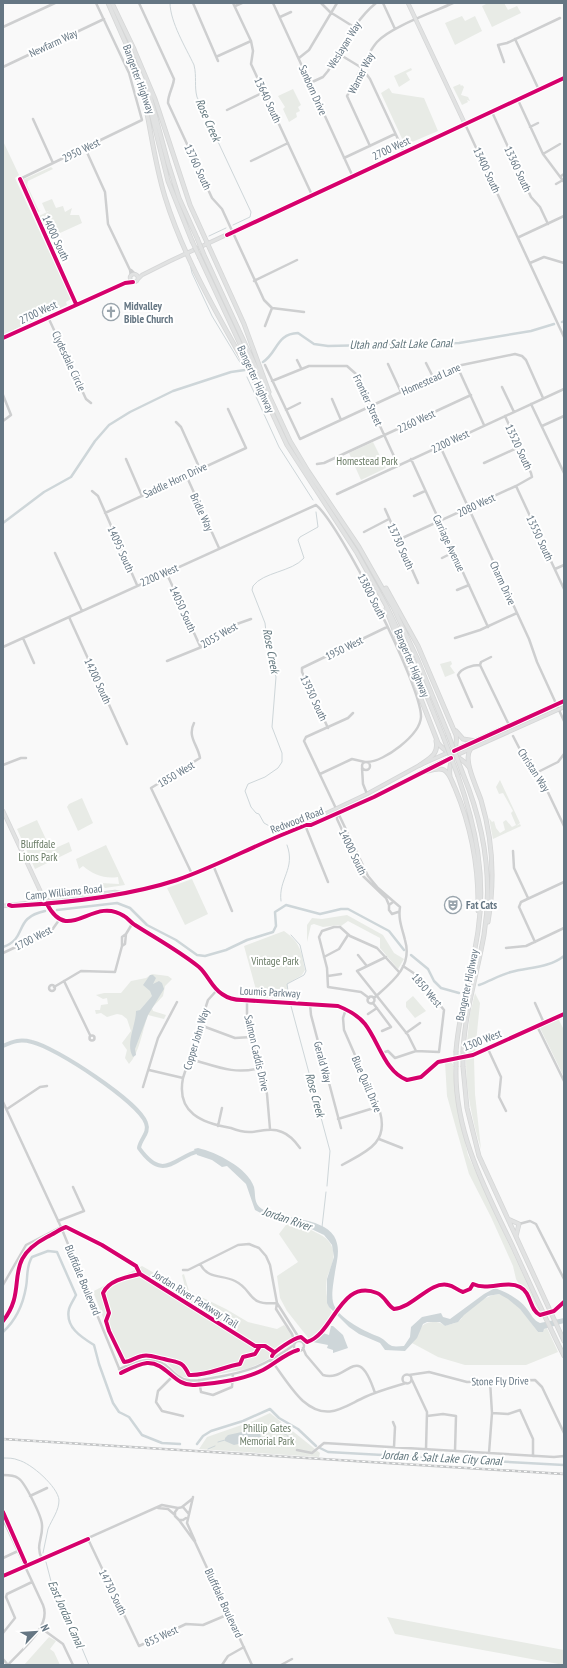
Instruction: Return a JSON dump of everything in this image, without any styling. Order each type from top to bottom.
[{"type":"highway","name":"Bangerter Highway","points":[[108,3],[134,61],[148,101],[171,191],[192,241],[270,409],[296,460],[347,537],[374,582],[411,657],[458,776],[473,821],[480,861],[481,896],[478,933],[460,1014],[456,1051],[456,1067],[462,1120],[475,1167],[564,1356]]},
{"type":"highway","name":"Bangerter Highway","points":[[112,3],[133,47],[146,81],[174,184],[204,255],[280,420],[304,465],[373,569],[411,644],[476,807],[486,859],[487,912],[477,970],[467,1015],[463,1052],[465,1094],[472,1134],[485,1172],[564,1341]]},
{"type":"highway","points":[[133,47],[155,99],[187,198],[249,336],[280,420]]},
{"type":"highway","points":[[134,61],[146,103],[155,157],[163,190],[175,223],[212,304],[270,409]]},
{"type":"highway","points":[[373,569],[414,638],[457,739],[449,767],[450,776],[465,816],[471,838],[478,889],[478,933]]},
{"type":"highway","points":[[374,582],[416,683],[434,734],[440,746],[464,761],[471,770]]},
{"type":"highway","points":[[452,725],[460,738],[476,741]]},
{"type":"highway","points":[[420,766],[436,751],[434,734]]},
{"type":"highway","points":[[470,750],[467,755],[487,828],[493,877],[489,917],[477,970]]},
{"type":"highway","points":[[423,772],[440,769],[445,770],[450,776]]},
{"type":"highway","points":[[507,1218],[513,1223],[519,1224],[516,1229],[516,1237]]},
{"type":"main road","name":"13400 South","points":[[408,3],[465,124]]},
{"type":"main road","name":"2700 West","points":[[3,338],[76,304],[125,283],[138,280],[142,275],[188,252],[353,177],[564,78]]},
{"type":"main road","name":"2700 West","points":[[136,275],[142,275]]},
{"type":"main road","points":[[132,282],[131,277],[136,275],[138,280]]},
{"type":"main road","name":"2700 West","points":[[125,283],[131,277]]},
{"type":"main road","points":[[452,754],[509,725],[564,702]]},
{"type":"main road","name":"Redwood Road","points":[[140,890],[192,874],[305,825],[310,820],[367,794],[420,766],[452,754],[470,750],[564,707]]},
{"type":"main road","name":"Redwood Road","points":[[305,825],[311,825],[337,814],[423,772],[452,754]]},
{"type":"main road","points":[[3,811],[47,904]]},
{"type":"main road","name":"Camp Williams Road","points":[[9,905],[47,904],[140,890]]},
{"type":"main road","name":"Camp Williams Road","points":[[3,906],[115,892],[120,893]]},
{"type":"street","points":[[3,27],[55,3]]},
{"type":"street","points":[[96,3],[104,19]]},
{"type":"street","name":"13760 South","points":[[139,3],[174,79],[173,87],[168,96],[168,103],[212,198],[222,209],[265,303],[272,308]]},
{"type":"street","points":[[193,3],[218,56],[218,61]]},
{"type":"street","points":[[234,5],[242,3]]},
{"type":"street","name":"Sanborn Drive","points":[[273,3],[353,177]]},
{"type":"street","points":[[321,3],[330,12],[354,27]]},
{"type":"street","points":[[299,58],[309,50],[330,12],[337,3]]},
{"type":"street","name":"Weslayan Way","points":[[310,83],[323,77],[339,54],[354,27],[366,12],[376,3]]},
{"type":"street","points":[[383,3],[395,29]]},
{"type":"street","name":"Warner Way","points":[[370,146],[347,96],[376,43],[384,35],[395,29],[453,3]]},
{"type":"street","name":"13640 South","points":[[234,5],[251,41],[253,51],[251,64],[312,195]]},
{"type":"street","points":[[280,17],[291,12]]},
{"type":"street","points":[[504,62],[498,45],[516,39],[560,18]]},
{"type":"street","name":"Newfarm Way","points":[[3,66],[104,19]]},
{"type":"street","name":"2950 West","points":[[20,179],[142,120],[129,73],[104,19]]},
{"type":"street","points":[[516,39],[539,90]]},
{"type":"street","points":[[218,56],[251,41]]},
{"type":"street","points":[[339,54],[362,68],[370,79],[404,152]]},
{"type":"street","points":[[227,110],[264,92]]},
{"type":"street","points":[[518,100],[543,154],[561,176],[563,181],[556,184]]},
{"type":"street","name":"13360 South","points":[[492,112],[531,197],[540,207],[548,224]]},
{"type":"street","points":[[33,119],[53,163]]},
{"type":"street","points":[[530,127],[538,123]]},
{"type":"street","name":"13400 South","points":[[465,124],[519,237],[564,337]]},
{"type":"street","points":[[344,158],[395,134]]},
{"type":"street","points":[[250,161],[288,143]]},
{"type":"street","points":[[543,154],[560,144]]},
{"type":"street","points":[[85,148],[105,192],[108,224],[129,268],[131,277]]},
{"type":"street","name":"14000 South","points":[[20,179],[76,304]]},
{"type":"street","points":[[519,237],[564,216]]},
{"type":"street","points":[[530,262],[544,257],[564,263]]},
{"type":"street","points":[[254,280],[297,260]]},
{"type":"street","points":[[129,268],[136,275]]},
{"type":"street","points":[[265,326],[272,308],[304,312]]},
{"type":"street","name":"Clydesdale Circle","points":[[48,317],[86,399],[91,403]]},
{"type":"street","name":"Homestead Lane","points":[[286,410],[300,439],[457,366],[515,354],[522,356],[526,360],[543,398]]},
{"type":"street","points":[[297,360],[301,368]]},
{"type":"street","points":[[426,363],[433,377]]},
{"type":"street","points":[[388,364],[401,392]]},
{"type":"street","points":[[265,365],[286,410],[300,403]]},
{"type":"street","name":"Frontier Street","points":[[272,381],[301,368],[342,365],[351,367],[356,374],[398,465]]},
{"type":"street","points":[[457,366],[484,425]]},
{"type":"street","points":[[502,387],[514,412]]},
{"type":"street","name":"2200 West","points":[[337,494],[564,389]]},
{"type":"street","points":[[3,395],[11,413],[10,417],[3,421]]},
{"type":"street","name":"2260 West","points":[[317,464],[324,463],[471,396]]},
{"type":"street","points":[[332,399],[341,420]]},
{"type":"street","points":[[531,404],[564,473]]},
{"type":"street","name":"Saddle Horn Drive","points":[[105,513],[246,448],[228,409]]},
{"type":"street","name":"13520 South","points":[[505,416],[532,473],[532,477]]},
{"type":"street","points":[[542,426],[564,416]]},
{"type":"street","points":[[176,422],[181,427],[200,469]]},
{"type":"street","name":"Charm Drive","points":[[440,446],[517,613],[564,721]]},
{"type":"street","points":[[484,464],[519,447]]},
{"type":"street","points":[[126,459],[142,496]]},
{"type":"street","name":"Carriage Avenue","points":[[411,459],[488,626]]},
{"type":"street","name":"Bridle Way","points":[[186,475],[219,548]]},
{"type":"street","name":"2080 West","points":[[398,540],[440,522],[532,477]]},
{"type":"street","name":"13550 South","points":[[516,486],[564,589]]},
{"type":"street","name":"14095 South","points":[[92,491],[98,496],[137,585]]},
{"type":"street","points":[[414,496],[425,491]]},
{"type":"street","name":"2200 West","points":[[3,647],[315,504]]},
{"type":"street","name":"13800 South","points":[[315,504],[320,508],[356,564],[409,676],[420,711],[420,719],[416,729],[401,746],[377,759]]},
{"type":"street","name":"13730 South","points":[[385,509],[418,584]]},
{"type":"street","points":[[364,532],[389,519]]},
{"type":"street","points":[[442,558],[454,552]]},
{"type":"street","points":[[55,553],[82,611]]},
{"type":"street","points":[[555,569],[564,565]]},
{"type":"street","name":"14050 South","points":[[166,572],[200,646]]},
{"type":"street","points":[[457,590],[468,585]]},
{"type":"street","points":[[455,638],[488,626],[517,613]]},
{"type":"street","name":"14200 South","points":[[69,617],[127,744]]},
{"type":"street","name":"2055 West","points":[[166,661],[213,641],[234,626],[251,619]]},
{"type":"street","name":"1950 West","points":[[301,669],[387,627]]},
{"type":"street","points":[[23,638],[34,663]]},
{"type":"street","points":[[472,707],[458,675],[460,671],[480,665],[481,662],[491,657]]},
{"type":"street","points":[[480,665],[509,725]]},
{"type":"street","name":"13930 South","points":[[301,669],[328,728]]},
{"type":"street","points":[[328,728],[348,718],[352,713]]},
{"type":"street","name":"1850 West","points":[[192,874],[151,788],[200,758],[191,737],[191,731],[194,723]]},
{"type":"street","name":"14000 South","points":[[328,728],[305,739],[337,814],[368,876],[393,902]]},
{"type":"street","name":"Christan Way","points":[[513,736],[528,765],[546,786],[564,826]]},
{"type":"street","points":[[536,773],[558,762],[564,754]]},
{"type":"street","points":[[3,766],[21,758],[26,758]]},
{"type":"street","points":[[320,774],[355,759],[366,762],[370,766]]},
{"type":"street","points":[[355,759],[362,767],[368,770]]},
{"type":"street","points":[[367,794],[363,784],[362,767],[366,762],[377,759]]},
{"type":"street","points":[[363,777],[370,766],[377,759]]},
{"type":"street","name":"14000 South","points":[[337,814],[337,819],[363,876],[386,898],[389,905]]},
{"type":"street","points":[[305,825],[328,882]]},
{"type":"street","points":[[513,851],[514,868],[528,898]]},
{"type":"street","points":[[212,865],[232,911]]},
{"type":"street","points":[[519,907],[521,902],[528,898],[564,882]]},
{"type":"street","points":[[373,1003],[374,998],[377,995],[393,983],[403,966],[407,955],[407,946],[398,912],[399,906],[393,902],[389,905],[388,910],[394,914],[400,922]]},
{"type":"street","points":[[47,904],[52,914],[58,920],[70,922],[105,910],[118,912],[132,924],[164,942],[198,966],[205,972],[216,990]]},
{"type":"street","points":[[515,906],[519,907]]},
{"type":"street","points":[[519,907],[535,942]]},
{"type":"street","points":[[394,914],[398,912]]},
{"type":"street","name":"1700 West","points":[[3,953],[52,930],[58,920]]},
{"type":"street","points":[[54,986],[81,970],[115,972],[122,946],[125,944],[126,934],[132,924]]},
{"type":"street","points":[[382,1031],[391,1027],[373,1003],[368,1002],[368,998],[361,992],[328,987],[328,976],[319,937],[322,931],[339,927],[348,935],[377,948],[399,972]]},
{"type":"street","points":[[506,948],[526,946],[564,928]]},
{"type":"street","points":[[324,956],[339,949],[348,935]]},
{"type":"street","points":[[358,955],[366,966]]},
{"type":"street","points":[[386,957],[357,971],[406,1033],[416,1051]]},
{"type":"street","name":"1850 West","points":[[382,1053],[388,1051],[395,1058],[414,1054],[416,1051],[439,1052],[444,1010],[415,974],[403,966]]},
{"type":"street","points":[[328,976],[341,974]]},
{"type":"street","points":[[64,981],[90,1035]]},
{"type":"street","name":"Loumis Parkway","points":[[216,990],[228,998],[338,1006],[346,1009],[366,1025],[394,1072],[407,1080]]},
{"type":"street","name":"Copper John Way","points":[[216,990],[208,1000],[183,1078],[182,1091],[183,1098],[189,1110],[201,1120],[218,1126]]},
{"type":"street","points":[[368,998],[374,998]]},
{"type":"street","name":"Salmon Caddis Drive","points":[[247,1000],[247,1019],[267,1094],[270,1129]]},
{"type":"street","points":[[143,1087],[158,1038],[177,1002]]},
{"type":"street","points":[[534,1003],[544,1023]]},
{"type":"street","name":"Gerald Way","points":[[310,1004],[311,1015],[340,1128]]},
{"type":"street","points":[[368,1014],[377,1008]]},
{"type":"street","name":"Blue Quill Drive","points":[[346,1009],[343,1018],[344,1030],[378,1107],[382,1124],[379,1139]]},
{"type":"street","name":"1300 West","points":[[407,1080],[421,1076],[438,1062],[470,1056],[564,1014]]},
{"type":"street","points":[[406,1033],[420,1023]]},
{"type":"street","points":[[200,1025],[235,1038],[251,1036]]},
{"type":"street","points":[[537,1026],[564,1081]]},
{"type":"street","points":[[488,1049],[500,1077],[499,1097],[506,1111]]},
{"type":"street","points":[[190,1059],[234,1071],[242,1072],[260,1068]]},
{"type":"street","points":[[149,1070],[183,1078]]},
{"type":"street","points":[[7,1109],[40,1087],[47,1086]]},
{"type":"street","name":"Bluffdale Boulevard","points":[[3,1102],[61,1227],[121,1373],[140,1365],[150,1363],[160,1366],[172,1377]]},
{"type":"street","points":[[338,1119],[378,1107]]},
{"type":"street","points":[[222,1108],[218,1126],[249,1132],[270,1129],[282,1132],[291,1137],[300,1148]]},
{"type":"street","points":[[342,1165],[370,1149],[379,1139],[402,1148]]},
{"type":"street","points":[[58,1221],[84,1211],[73,1187]]},
{"type":"street","points":[[519,1224],[530,1221],[536,1224],[564,1279]]},
{"type":"street","points":[[3,1285],[26,1245],[61,1227]]},
{"type":"street","points":[[183,1270],[187,1271],[238,1245],[246,1243],[255,1245],[263,1251],[269,1262],[277,1303],[276,1309],[292,1334],[295,1344],[299,1350],[306,1355],[319,1372],[325,1376],[335,1376],[354,1366],[362,1368],[369,1374],[375,1393]]},
{"type":"street","points":[[200,1264],[206,1273],[211,1276],[228,1278],[238,1282],[255,1300],[265,1303],[277,1303]]},
{"type":"street","points":[[277,1303],[304,1344],[306,1355]]},
{"type":"street","points":[[119,1369],[138,1361],[150,1359],[161,1362],[175,1374],[185,1379],[199,1380],[256,1368],[301,1341]]},
{"type":"street","points":[[172,1377],[184,1384],[200,1384],[233,1379],[256,1373],[304,1348]]},
{"type":"street","points":[[271,1360],[302,1399],[318,1409],[331,1411],[341,1410],[375,1393],[407,1383],[417,1373]]},
{"type":"street","name":"Stone Fly Drive","points":[[403,1379],[405,1375],[432,1373],[463,1382],[528,1379],[537,1382],[542,1387],[564,1433]]},
{"type":"street","points":[[175,1374],[158,1392],[156,1402],[162,1411],[182,1416]]},
{"type":"street","points":[[199,1380],[201,1392],[214,1395],[231,1388],[233,1374]]},
{"type":"street","points":[[409,1375],[422,1400],[427,1416],[426,1449]]},
{"type":"street","points":[[398,1385],[403,1379],[415,1389]]},
{"type":"street","points":[[489,1453],[492,1414],[490,1381]]},
{"type":"street","points":[[492,1414],[510,1414],[520,1410],[533,1439],[533,1456]]},
{"type":"street","points":[[427,1416],[443,1414],[456,1416],[455,1451]]},
{"type":"street","points":[[393,1422],[395,1427],[394,1447]]},
{"type":"street","points":[[297,1450],[313,1453],[321,1444],[324,1443],[533,1456],[564,1456]]},
{"type":"street","points":[[3,1475],[15,1476],[21,1479],[30,1496],[42,1523],[38,1549],[42,1559]]},
{"type":"street","points":[[30,1496],[47,1488]]},
{"type":"street","points":[[156,1508],[168,1509],[179,1520],[183,1520],[187,1517],[193,1497],[179,1508],[175,1515]]},
{"type":"street","points":[[3,1576],[156,1508],[166,1505],[186,1509],[188,1514]]},
{"type":"street","name":"Bluffdale Boulevard","points":[[187,1517],[187,1524],[252,1665]]},
{"type":"street","points":[[3,1520],[44,1610],[44,1621],[41,1628],[8,1665],[3,1660]]},
{"type":"street","name":"Bluffdale Boulevard","points":[[179,1520],[195,1542]]},
{"type":"street","name":"14730 South","points":[[88,1539],[139,1646]]},
{"type":"street","points":[[3,1558],[18,1551]]},
{"type":"street","points":[[3,1633],[15,1618],[7,1594],[32,1582]]},
{"type":"street","name":"855 West","points":[[139,1646],[186,1624],[203,1625],[229,1614]]},
{"type":"street","points":[[41,1628],[63,1644],[73,1665]]},
{"type":"street","points":[[222,1665],[228,1656],[244,1647]]},
{"type":"street","points":[[281,1665],[292,1659]]},
{"type":"green space","points":[[488,3],[504,3],[508,10],[517,6],[521,13],[492,27],[482,6]]},
{"type":"green space","points":[[462,16],[465,21],[475,16],[482,31],[455,45],[445,23]]},
{"type":"green space","points":[[411,68],[412,70],[406,73],[410,80],[399,87],[394,76]]},
{"type":"green space","points":[[460,84],[464,87],[461,95],[468,97],[470,101],[467,100],[468,102],[462,105],[453,87]]},
{"type":"green space","points":[[389,88],[392,93],[424,98],[438,131],[405,145],[381,93]]},
{"type":"green space","points":[[293,89],[301,105],[298,107],[300,111],[296,113],[297,117],[289,122],[283,109],[285,107],[278,96]]},
{"type":"green space","points":[[3,141],[19,175],[15,178],[71,299],[66,302],[67,305],[3,335]]},
{"type":"green space","points":[[51,167],[53,169],[28,181],[27,185],[39,211],[41,210],[37,213],[22,180]]},
{"type":"green space","points":[[52,199],[56,208],[63,206],[65,212],[72,208],[70,215],[79,215],[82,223],[49,238],[39,216],[51,210],[46,212],[42,203]]},
{"type":"green space","name":"Homestead Park","points":[[373,442],[386,468],[361,480],[349,453]]},
{"type":"green space","points":[[451,661],[452,664],[450,666],[455,673],[445,677],[440,664]]},
{"type":"green space","points":[[500,780],[520,823],[516,826],[520,824],[521,826],[493,839],[489,818],[492,822],[494,821],[496,828],[500,833],[505,830],[503,822],[506,820],[512,827],[516,825],[511,813],[513,811],[503,793],[499,794],[496,787]]},
{"type":"green space","points":[[82,798],[93,823],[78,831],[67,807],[69,804]]},
{"type":"green space","name":"Bluffdale Lions Park","points":[[37,820],[51,850],[69,842],[72,851],[35,869],[17,829]]},
{"type":"green space","points":[[106,845],[125,885],[105,888],[100,883],[119,884],[118,877],[99,876],[83,866],[79,869],[76,859]]},
{"type":"green space","points":[[192,879],[208,914],[185,925],[167,888]]},
{"type":"green space","points":[[347,915],[383,935],[394,953],[404,959],[398,969],[380,948],[380,938],[348,921],[341,926],[323,927],[314,924],[311,925],[307,942],[307,925],[312,918],[322,919]]},
{"type":"green space","name":"Vintage Park","points":[[284,931],[294,939],[297,944],[305,970],[302,975],[287,984],[288,999],[258,997],[244,946]]},
{"type":"green space","points":[[152,974],[168,976],[172,979],[165,986],[163,996],[152,1008],[153,1011],[166,1015],[164,1019],[148,1015],[136,1054],[129,1064],[125,1058],[127,1050],[122,1043],[131,1031],[127,1019],[122,1015],[117,1014],[107,1017],[101,1013],[96,1014],[95,1010],[100,1010],[101,1005],[108,1004],[107,998],[103,999],[96,995],[104,993],[121,993],[131,981],[146,978]]},
{"type":"green space","points":[[475,993],[480,1003],[475,1052],[470,1054],[466,1050],[470,1014]]},
{"type":"green space","points":[[413,996],[426,1011],[415,1018],[406,1007],[406,1002]]},
{"type":"green space","points":[[558,1018],[564,1030],[564,1077],[540,1028],[541,1026]]},
{"type":"green space","points":[[474,1058],[475,1094],[481,1149],[472,1116],[467,1082],[466,1060]]},
{"type":"green space","points":[[449,1061],[453,1064],[456,1102],[468,1155],[541,1314],[535,1309],[528,1293],[520,1286],[516,1279],[513,1266],[491,1217],[469,1174],[447,1096],[445,1062]]},
{"type":"green space","points":[[289,1221],[302,1225],[320,1234],[328,1240],[333,1248],[332,1266],[327,1278],[326,1286],[330,1309],[332,1312],[327,1321],[328,1326],[309,1339],[287,1311],[280,1298],[277,1276],[298,1262],[279,1234]]},
{"type":"green space","points":[[142,1266],[186,1291],[182,1275],[184,1274],[189,1291],[226,1309],[248,1322],[277,1329],[284,1325],[291,1333],[293,1343],[263,1362],[247,1369],[196,1378],[180,1376],[167,1363],[156,1358],[141,1357],[121,1364],[94,1294],[90,1293]]},
{"type":"green space","points":[[499,1294],[511,1300],[526,1315],[538,1332],[547,1328],[558,1352],[526,1365],[465,1365],[438,1357],[412,1343],[424,1324],[436,1322],[445,1326],[454,1323],[462,1319],[461,1317],[475,1305],[489,1296]]},
{"type":"green space","name":"Phillip Gates Memorial Park","points":[[270,1413],[320,1453],[319,1457],[199,1449],[207,1437],[253,1421]]},
{"type":"green space","points":[[387,1617],[564,1650],[564,1665],[395,1634]]},
{"type":"green space","points":[[49,1637],[56,1641],[50,1649],[54,1652],[60,1665],[24,1665]]},
{"type":"water","points":[[150,975],[153,975],[156,978],[153,984],[159,981],[162,983],[164,989],[148,1015],[135,1049],[136,1055],[133,1057],[130,1040],[136,1011],[140,1010],[152,996],[150,991],[143,985]]},
{"type":"water","points":[[198,1148],[222,1157],[245,1173],[251,1180],[254,1187],[255,1199],[259,1207],[262,1209],[279,1215],[320,1225],[334,1236],[338,1250],[332,1291],[332,1299],[335,1308],[351,1323],[382,1338],[392,1346],[404,1346],[410,1337],[411,1327],[422,1317],[441,1313],[443,1317],[450,1319],[484,1294],[495,1288],[517,1299],[538,1322],[540,1323],[564,1318],[564,1323],[544,1329],[543,1332],[538,1332],[520,1309],[499,1294],[488,1296],[464,1315],[458,1322],[445,1326],[440,1322],[427,1322],[423,1324],[417,1338],[405,1351],[385,1350],[380,1343],[359,1334],[349,1327],[329,1307],[327,1303],[327,1279],[334,1257],[332,1245],[324,1235],[299,1223],[272,1219],[255,1210],[246,1184],[227,1166],[222,1167],[212,1160],[197,1155],[194,1149]]},
{"type":"water","points":[[331,1326],[343,1335],[348,1348],[333,1353],[333,1350],[327,1348],[328,1345],[313,1342],[313,1340],[323,1333],[329,1335]]},
{"type":"water","points":[[251,1430],[259,1431],[262,1440],[259,1444],[247,1442],[234,1445],[225,1441],[225,1438],[228,1435]]},
{"type":"waterway","name":"Rose Creek","points":[[170,3],[175,26],[194,65],[197,97],[251,212],[250,217],[233,225]]},
{"type":"waterway","name":"Rose Creek","points":[[209,236],[226,228]]},
{"type":"waterway","name":"Rose Creek","points":[[190,264],[192,273],[212,316],[241,364]]},
{"type":"waterway","name":"Utah and Salt Lake Canal","points":[[263,362],[268,358],[281,340],[291,334],[298,333],[314,344],[328,346],[459,343],[531,331],[554,324]]},
{"type":"waterway","name":"Utah and Salt Lake Canal","points":[[3,523],[44,492],[71,477],[95,441],[109,425],[130,412],[173,391],[231,372],[245,370]]},
{"type":"waterway","name":"Rose Creek","points":[[247,377],[279,447],[313,500]]},
{"type":"waterway","name":"Rose Creek","points":[[273,828],[264,823],[259,814],[256,813],[251,807],[245,791],[248,784],[265,777],[278,768],[282,762],[282,753],[272,727],[276,677],[267,641],[265,623],[252,590],[253,586],[258,581],[299,563],[304,558],[298,540],[300,537],[318,527],[316,512]]},
{"type":"waterway","name":"Rose Creek","points":[[281,901],[282,886],[289,861],[287,845]]},
{"type":"waterway","points":[[57,910],[117,903],[130,908],[147,925],[176,940],[197,955],[205,956],[226,950],[247,940],[273,932],[276,926],[275,912],[286,905],[320,914],[341,909],[348,909],[389,931],[404,950]]},
{"type":"waterway","points":[[3,947],[16,939],[28,918],[45,911]]},
{"type":"waterway","name":"Rose Creek","points":[[289,998],[287,984],[304,975],[306,971],[300,945],[291,935]]},
{"type":"waterway","points":[[411,955],[428,969],[434,981],[441,988],[459,993]]},
{"type":"waterway","points":[[479,985],[511,972],[552,963],[564,956]]},
{"type":"waterway","name":"Rose Creek","points":[[291,1006],[330,1151],[327,1186]]},
{"type":"waterway","name":"Jordan River","points":[[3,1046],[20,1041],[28,1041],[43,1046],[76,1064],[113,1089],[140,1114],[146,1123],[147,1130],[139,1148],[155,1164],[162,1166],[169,1165],[199,1151]]},
{"type":"waterway","name":"Rose Creek","points":[[322,1227],[326,1192]]},
{"type":"waterway","name":"Jordan & Salt Lake City Canal","points":[[3,1332],[12,1322],[21,1306],[26,1287],[29,1264],[32,1257],[48,1251],[57,1252],[76,1295],[69,1309],[69,1321],[79,1335],[94,1345],[113,1403],[119,1412],[129,1417],[142,1435],[162,1443],[180,1444]]},
{"type":"waterway","name":"Jordan & Salt Lake City Canal","points":[[197,1444],[203,1436],[211,1431],[243,1421],[270,1409],[279,1418],[298,1429],[316,1446]]},
{"type":"waterway","points":[[259,1431],[260,1428],[270,1428],[287,1435],[291,1442]]},
{"type":"waterway","points":[[218,1442],[225,1440]]},
{"type":"waterway","points":[[208,1449],[215,1446]]},
{"type":"waterway","name":"Jordan & Salt Lake City Canal","points":[[320,1448],[328,1452],[564,1465]]},
{"type":"waterway","name":"East Jordan Canal","points":[[3,1458],[16,1459],[30,1466],[49,1482],[57,1495],[59,1500],[58,1508],[48,1529],[43,1553]]},
{"type":"waterway","name":"East Jordan Canal","points":[[46,1562],[52,1585],[68,1615],[89,1665]]},
{"type":"railway","points":[[3,1439],[564,1474]]},
{"type":"cycle path","points":[[227,235],[564,78]]},
{"type":"cycle path","points":[[20,179],[76,304]]},
{"type":"cycle path","points":[[3,338],[125,283],[133,282]]},
{"type":"cycle path","points":[[454,751],[564,701]]},
{"type":"cycle path","points":[[9,905],[32,905],[116,895],[177,880],[306,825],[311,825],[374,797],[451,758]]},
{"type":"cycle path","points":[[47,904],[55,916],[64,921],[73,921],[102,911],[112,911],[124,916],[199,967],[215,988],[230,998],[237,1000],[338,1006],[345,1009],[356,1015],[365,1024],[388,1064],[399,1076],[407,1080],[421,1077],[438,1062],[473,1055],[564,1014]]},
{"type":"cycle path","name":"Jordan River Parkway Trail","points":[[3,1321],[11,1309],[15,1297],[20,1266],[24,1256],[33,1246],[66,1227],[102,1245],[136,1266],[140,1274],[255,1346],[265,1346],[274,1352]]},
{"type":"cycle path","points":[[140,1274],[114,1282],[109,1285],[103,1293],[109,1313],[106,1321],[109,1331],[124,1362],[142,1356],[151,1356],[182,1364],[189,1375],[196,1375],[209,1373],[240,1364],[243,1357],[255,1354],[260,1346]]},
{"type":"cycle path","points":[[272,1356],[280,1348],[298,1338],[301,1337],[307,1342],[316,1337],[346,1300],[354,1293],[364,1290],[380,1294],[394,1309],[408,1304],[428,1290],[441,1285],[448,1285],[463,1292],[470,1289],[473,1284],[479,1286],[515,1285],[527,1293],[536,1313],[540,1315],[554,1311],[564,1302]]},
{"type":"cycle path","points":[[121,1373],[140,1364],[147,1363],[160,1366],[176,1379],[188,1385],[212,1383],[238,1379],[255,1373],[267,1368],[288,1354],[298,1350]]},
{"type":"cycle path","points":[[3,1512],[25,1562]]},
{"type":"cycle path","points":[[3,1576],[88,1539]]},
{"type":"place","name":"Midvalley Bible Church","points":[[111,312]]},
{"type":"place","name":"Fat Cats","points":[[453,905]]}]
